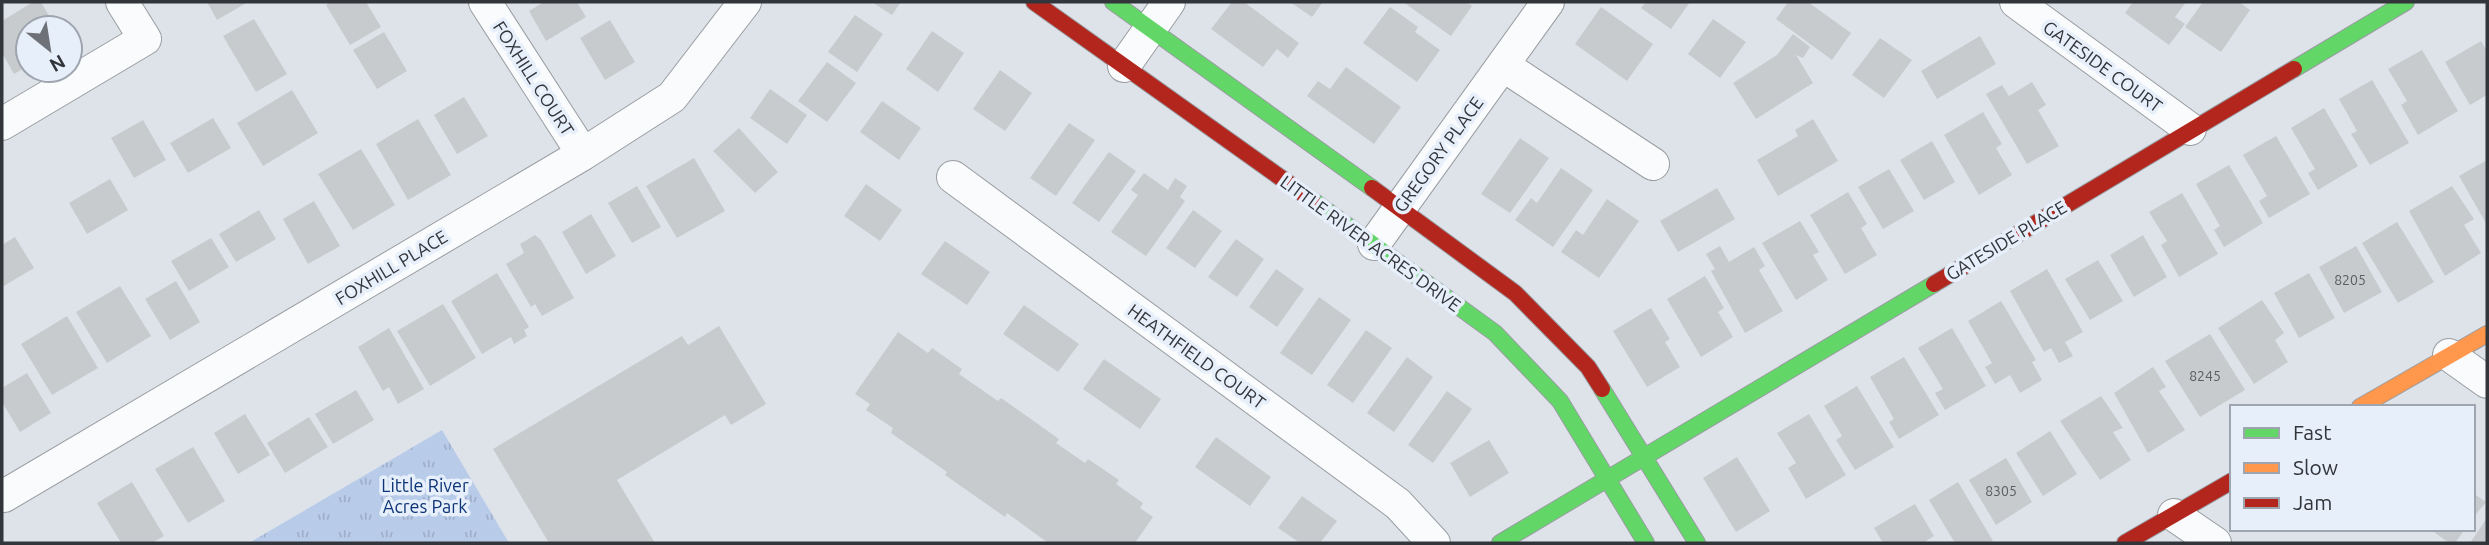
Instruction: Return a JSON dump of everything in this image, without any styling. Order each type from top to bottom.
[{"type":"street","points":[[2,124],[145,39],[122,2]]},
{"type":"street","name":"FOXHILL COURT","points":[[485,2],[583,154]]},
{"type":"street","name":"FOXHILL PLACE","points":[[4,496],[583,154],[672,97],[745,2]]},
{"type":"street","name":"LITTLE RIVER ACRES DRIVE","points":[[1034,2],[1495,333],[1560,401],[1646,543]]},
{"type":"street","points":[[1113,2],[1516,293],[1588,367],[1697,543]]},
{"type":"street","points":[[1124,65],[1169,2]]},
{"type":"street","name":"GREGORY PLACE","points":[[1374,244],[1548,2]]},
{"type":"street","name":"GATESIDE COURT","points":[[2016,2],[2190,129]]},
{"type":"street","name":"GATESIDE PLACE","points":[[1607,480],[2406,2]]},
{"type":"street","points":[[1504,66],[1653,164]]},
{"type":"street","name":"HEATHFIELD COURT","points":[[953,177],[1398,504],[1434,543]]},
{"type":"street","points":[[2363,405],[2487,334]]},
{"type":"street","points":[[2449,355],[2487,383]]},
{"type":"street","points":[[1500,543],[1607,480]]},
{"type":"street","points":[[2125,543],[2230,482]]},
{"type":"street","points":[[2174,514],[2215,543]]},
{"type":"green space","name":"Little River Acres Park","points":[[442,430],[509,543],[249,543]]},
{"type":"building","points":[[33,2],[41,2],[48,14],[14,14],[14,74],[2,53],[2,21]]},
{"type":"building","points":[[207,2],[248,2],[217,20]]},
{"type":"building","points":[[331,2],[366,2],[381,27],[350,45],[326,5]]},
{"type":"building","points":[[544,2],[577,2],[586,17],[546,41],[529,11]]},
{"type":"building","points":[[872,2],[901,2],[892,15]]},
{"type":"building","points":[[1232,2],[1244,2],[1299,43],[1288,58],[1277,49],[1263,67],[1211,29]]},
{"type":"building","points":[[1290,2],[1323,2],[1312,17]]},
{"type":"building","points":[[1403,2],[1466,2],[1472,6],[1451,36]]},
{"type":"building","points":[[1646,2],[1690,2],[1671,29],[1641,8]]},
{"type":"building","points":[[1788,2],[1808,2],[1851,33],[1832,60],[1776,19]]},
{"type":"building","points":[[2133,2],[2186,2],[2175,17],[2185,24],[2169,45],[2125,13]]},
{"type":"building","points":[[2203,2],[2239,2],[2250,10],[2221,52],[2185,27]]},
{"type":"building","points":[[1390,7],[1418,27],[1415,32],[1440,50],[1417,82],[1363,43]]},
{"type":"building","points":[[1601,7],[1653,44],[1627,81],[1575,44]]},
{"type":"building","points":[[855,15],[883,34],[857,72],[828,52]]},
{"type":"building","points":[[254,19],[287,74],[256,92],[223,36]]},
{"type":"building","points":[[1713,19],[1746,42],[1720,78],[1688,54]]},
{"type":"building","points":[[610,20],[635,62],[605,80],[580,38]]},
{"type":"building","points":[[932,31],[964,53],[938,92],[906,69]]},
{"type":"building","points":[[384,32],[407,71],[377,89],[353,50]]},
{"type":"building","points":[[1793,34],[1810,47],[1803,58],[1796,55],[1813,83],[1756,119],[1733,83],[1777,55]]},
{"type":"building","points":[[1980,36],[1996,64],[1937,99],[1921,71]]},
{"type":"building","points":[[1880,38],[1912,60],[1884,98],[1852,75]]},
{"type":"building","points":[[2481,41],[2487,51],[2487,95],[2470,105],[2445,62]]},
{"type":"building","points":[[2422,50],[2458,111],[2418,135],[2401,105],[2407,101],[2388,69]]},
{"type":"building","points":[[827,62],[856,83],[827,122],[798,101]]},
{"type":"building","points":[[1346,67],[1401,107],[1374,144],[1307,96],[1318,81],[1330,89]]},
{"type":"building","points":[[1000,70],[1032,93],[1005,131],[973,109]]},
{"type":"building","points":[[2372,80],[2409,143],[2370,165],[2351,134],[2357,131],[2339,99]]},
{"type":"building","points":[[2032,82],[2046,105],[2038,110],[2059,146],[2027,164],[1986,94],[2002,85],[2009,96]]},
{"type":"building","points":[[770,89],[807,115],[787,144],[750,118]]},
{"type":"building","points":[[292,90],[318,133],[263,166],[237,123]]},
{"type":"building","points":[[464,97],[488,136],[457,154],[434,115]]},
{"type":"building","points":[[882,101],[921,128],[899,160],[860,132]]},
{"type":"building","points":[[2324,108],[2358,166],[2318,190],[2308,173],[2315,169],[2291,128]]},
{"type":"building","points":[[1983,112],[2002,144],[1996,148],[2012,175],[1979,195],[1944,135]]},
{"type":"building","points":[[213,118],[231,148],[188,173],[170,143]]},
{"type":"building","points":[[418,119],[451,175],[408,200],[376,144]]},
{"type":"building","points":[[1813,119],[1838,161],[1778,196],[1757,160],[1798,136],[1795,130]]},
{"type":"building","points":[[143,120],[166,160],[134,178],[111,138]]},
{"type":"building","points":[[1069,123],[1095,140],[1056,196],[1030,178]]},
{"type":"building","points":[[739,128],[778,172],[755,193],[713,151]]},
{"type":"building","points":[[2276,136],[2310,194],[2269,218],[2259,201],[2267,196],[2243,155]]},
{"type":"building","points":[[1520,138],[1549,158],[1510,213],[1481,194]]},
{"type":"building","points":[[1932,141],[1955,182],[1924,200],[1900,160]]},
{"type":"building","points":[[361,149],[395,205],[353,230],[318,174]]},
{"type":"building","points":[[1109,152],[1136,171],[1099,222],[1072,203]]},
{"type":"building","points":[[694,158],[725,211],[677,238],[646,186]]},
{"type":"building","points":[[2487,160],[2487,225],[2459,176]]},
{"type":"building","points":[[2229,165],[2263,223],[2224,247],[2214,230],[2220,226],[2196,184]]},
{"type":"building","points":[[1561,168],[1593,190],[1553,247],[1515,220],[1531,198],[1537,203]]},
{"type":"building","points":[[1889,169],[1914,211],[1883,229],[1858,187]]},
{"type":"building","points":[[1144,173],[1168,190],[1175,178],[1187,186],[1180,197],[1185,201],[1146,256],[1111,232],[1138,195],[1131,190]]},
{"type":"building","points":[[110,179],[128,210],[87,234],[69,203]]},
{"type":"building","points":[[866,184],[902,210],[880,241],[844,216]]},
{"type":"building","points":[[637,186],[661,227],[632,243],[608,203]]},
{"type":"building","points":[[2452,186],[2474,219],[2464,225],[2481,253],[2445,276],[2409,211]]},
{"type":"building","points":[[1717,188],[1735,219],[1678,252],[1660,221]]},
{"type":"building","points":[[1848,192],[1867,224],[1861,228],[1877,255],[1845,274],[1810,215]]},
{"type":"building","points":[[2182,193],[2218,254],[2179,277],[2161,245],[2167,241],[2149,212]]},
{"type":"building","points":[[1607,199],[1639,221],[1599,278],[1561,252],[1576,230],[1583,235]]},
{"type":"building","points":[[314,201],[340,246],[308,264],[283,219]]},
{"type":"building","points":[[259,210],[276,239],[236,262],[219,234]]},
{"type":"building","points":[[1193,210],[1222,231],[1195,268],[1166,248]]},
{"type":"building","points":[[591,214],[616,256],[586,274],[562,232]]},
{"type":"building","points":[[1800,221],[1819,252],[1813,255],[1828,280],[1796,300],[1762,243]]},
{"type":"building","points":[[2397,222],[2434,282],[2398,303],[2362,243]]},
{"type":"building","points":[[535,235],[541,240],[574,298],[542,316],[535,304],[531,307],[506,264],[524,253],[520,244]]},
{"type":"building","points":[[2143,235],[2167,277],[2134,297],[2110,255]]},
{"type":"building","points":[[15,237],[34,268],[2,287],[2,245]]},
{"type":"building","points":[[211,238],[229,267],[189,291],[171,261]]},
{"type":"building","points":[[1236,239],[1264,259],[1237,297],[1208,277]]},
{"type":"building","points":[[945,241],[990,272],[967,305],[921,274]]},
{"type":"building","points":[[1720,246],[1729,262],[1754,247],[1765,266],[1759,270],[1783,311],[1745,333],[1711,271],[1715,269],[1706,254]]},
{"type":"building","points":[[2356,246],[2382,292],[2344,313],[2319,267]]},
{"type":"building","points":[[2098,260],[2123,301],[2090,320],[2065,279]]},
{"type":"building","points":[[1276,269],[1304,289],[1277,327],[1249,307]]},
{"type":"building","points":[[2047,269],[2083,332],[2065,342],[2073,356],[2059,363],[2051,348],[2044,352],[2010,291]]},
{"type":"building","points":[[497,273],[529,327],[524,330],[527,336],[514,344],[511,337],[482,354],[451,301]]},
{"type":"building","points":[[2309,273],[2335,318],[2299,338],[2274,293]]},
{"type":"building","points":[[1705,276],[1724,308],[1718,312],[1733,337],[1701,357],[1667,299]]},
{"type":"building","points":[[176,281],[200,322],[170,340],[145,299]]},
{"type":"building","points":[[120,286],[151,336],[107,363],[76,312]]},
{"type":"building","points":[[1319,297],[1351,320],[1312,375],[1280,353]]},
{"type":"building","points":[[2262,300],[2284,333],[2275,340],[2288,362],[2254,384],[2218,328]]},
{"type":"building","points":[[2001,301],[2036,360],[2032,362],[2042,380],[2020,393],[2010,375],[1995,384],[1985,367],[1992,363],[1968,321]]},
{"type":"building","points":[[443,304],[476,358],[430,386],[397,331]]},
{"type":"building","points":[[1024,305],[1079,344],[1058,372],[1003,334]]},
{"type":"building","points":[[1651,308],[1670,339],[1665,342],[1680,367],[1647,387],[1613,331]]},
{"type":"building","points":[[67,316],[98,368],[52,395],[21,344]]},
{"type":"building","points":[[719,326],[766,404],[731,425],[725,415],[617,480],[655,543],[549,543],[493,449],[682,336],[688,345]]},
{"type":"building","points":[[389,328],[424,389],[398,404],[389,387],[383,391],[358,347]]},
{"type":"building","points":[[1952,328],[1986,386],[1945,410],[1935,393],[1943,389],[1918,348]]},
{"type":"building","points":[[1366,330],[1392,348],[1353,403],[1327,385]]},
{"type":"building","points":[[898,332],[928,353],[932,348],[962,369],[959,374],[998,401],[1001,398],[1059,439],[1056,443],[1085,463],[1088,459],[1119,480],[1116,484],[1143,503],[1140,508],[1153,517],[1135,543],[1048,543],[1007,513],[1005,517],[945,475],[947,472],[891,433],[893,428],[866,410],[870,404],[855,394]]},
{"type":"building","points":[[2210,334],[2245,390],[2200,417],[2165,361]]},
{"type":"building","points":[[1407,357],[1433,377],[1394,432],[1367,413]]},
{"type":"building","points":[[1904,357],[1939,415],[1899,439],[1889,422],[1894,419],[1870,377]]},
{"type":"building","points":[[1104,359],[1161,399],[1140,429],[1083,389]]},
{"type":"building","points":[[2153,367],[2166,387],[2159,391],[2185,430],[2148,453],[2114,393]]},
{"type":"building","points":[[27,373],[51,413],[20,432],[2,402],[2,388]]},
{"type":"building","points":[[1857,386],[1894,447],[1855,470],[1836,440],[1842,436],[1824,406]]},
{"type":"building","points":[[356,390],[374,420],[333,444],[315,414]]},
{"type":"building","points":[[1447,391],[1472,409],[1433,463],[1408,445]]},
{"type":"building","points":[[2101,396],[2123,428],[2113,432],[2131,460],[2100,480],[2060,421]]},
{"type":"building","points":[[245,414],[270,455],[238,474],[214,433]]},
{"type":"building","points":[[1809,414],[1846,475],[1806,499],[1788,468],[1796,463],[1777,433]]},
{"type":"building","points":[[309,417],[328,447],[285,473],[267,443]]},
{"type":"building","points":[[2050,431],[2077,474],[2043,496],[2016,453]]},
{"type":"building","points":[[1216,437],[1271,477],[1250,506],[1195,467]]},
{"type":"building","points":[[1489,440],[1509,473],[1470,497],[1450,463]]},
{"type":"building","points":[[193,447],[225,501],[188,523],[155,469]]},
{"type":"building","points":[[1737,457],[1770,511],[1736,532],[1703,478]]},
{"type":"building","points":[[2006,458],[2032,502],[1996,525],[1969,480]]},
{"type":"building","points":[[132,482],[164,536],[152,543],[121,543],[97,503]]},
{"type":"building","points":[[1958,482],[1993,541],[1990,543],[1955,543],[1929,500]]},
{"type":"building","points":[[2475,494],[2486,502],[2475,516]]},
{"type":"building","points":[[1302,496],[1337,521],[1320,543],[1300,543],[1278,528]]},
{"type":"building","points":[[1915,504],[1934,536],[1926,541],[1927,543],[1883,543],[1874,528]]},
{"type":"building","points":[[2487,518],[2487,543],[2470,543]]},
{"type":"building","points":[[2433,531],[2464,531],[2455,543],[2449,543]]},
{"type":"traffic: fast","points":[[1113,2],[1372,188]]},
{"type":"traffic: fast","points":[[2294,69],[2406,2]]},
{"type":"traffic: fast","points":[[1312,200],[1495,333],[1560,401],[1646,543]]},
{"type":"traffic: fast","points":[[1500,543],[1934,284]]},
{"type":"traffic: fast","points":[[1602,389],[1697,543]]},
{"type":"traffic: slow","points":[[2363,405],[2487,334]]},
{"type":"traffic: jam","points":[[1034,2],[1312,200]]},
{"type":"traffic: jam","points":[[1934,284],[2294,69]]},
{"type":"traffic: jam","points":[[1372,188],[1515,293],[1588,367],[1602,389]]},
{"type":"traffic: jam","points":[[2125,543],[2230,482]]}]
